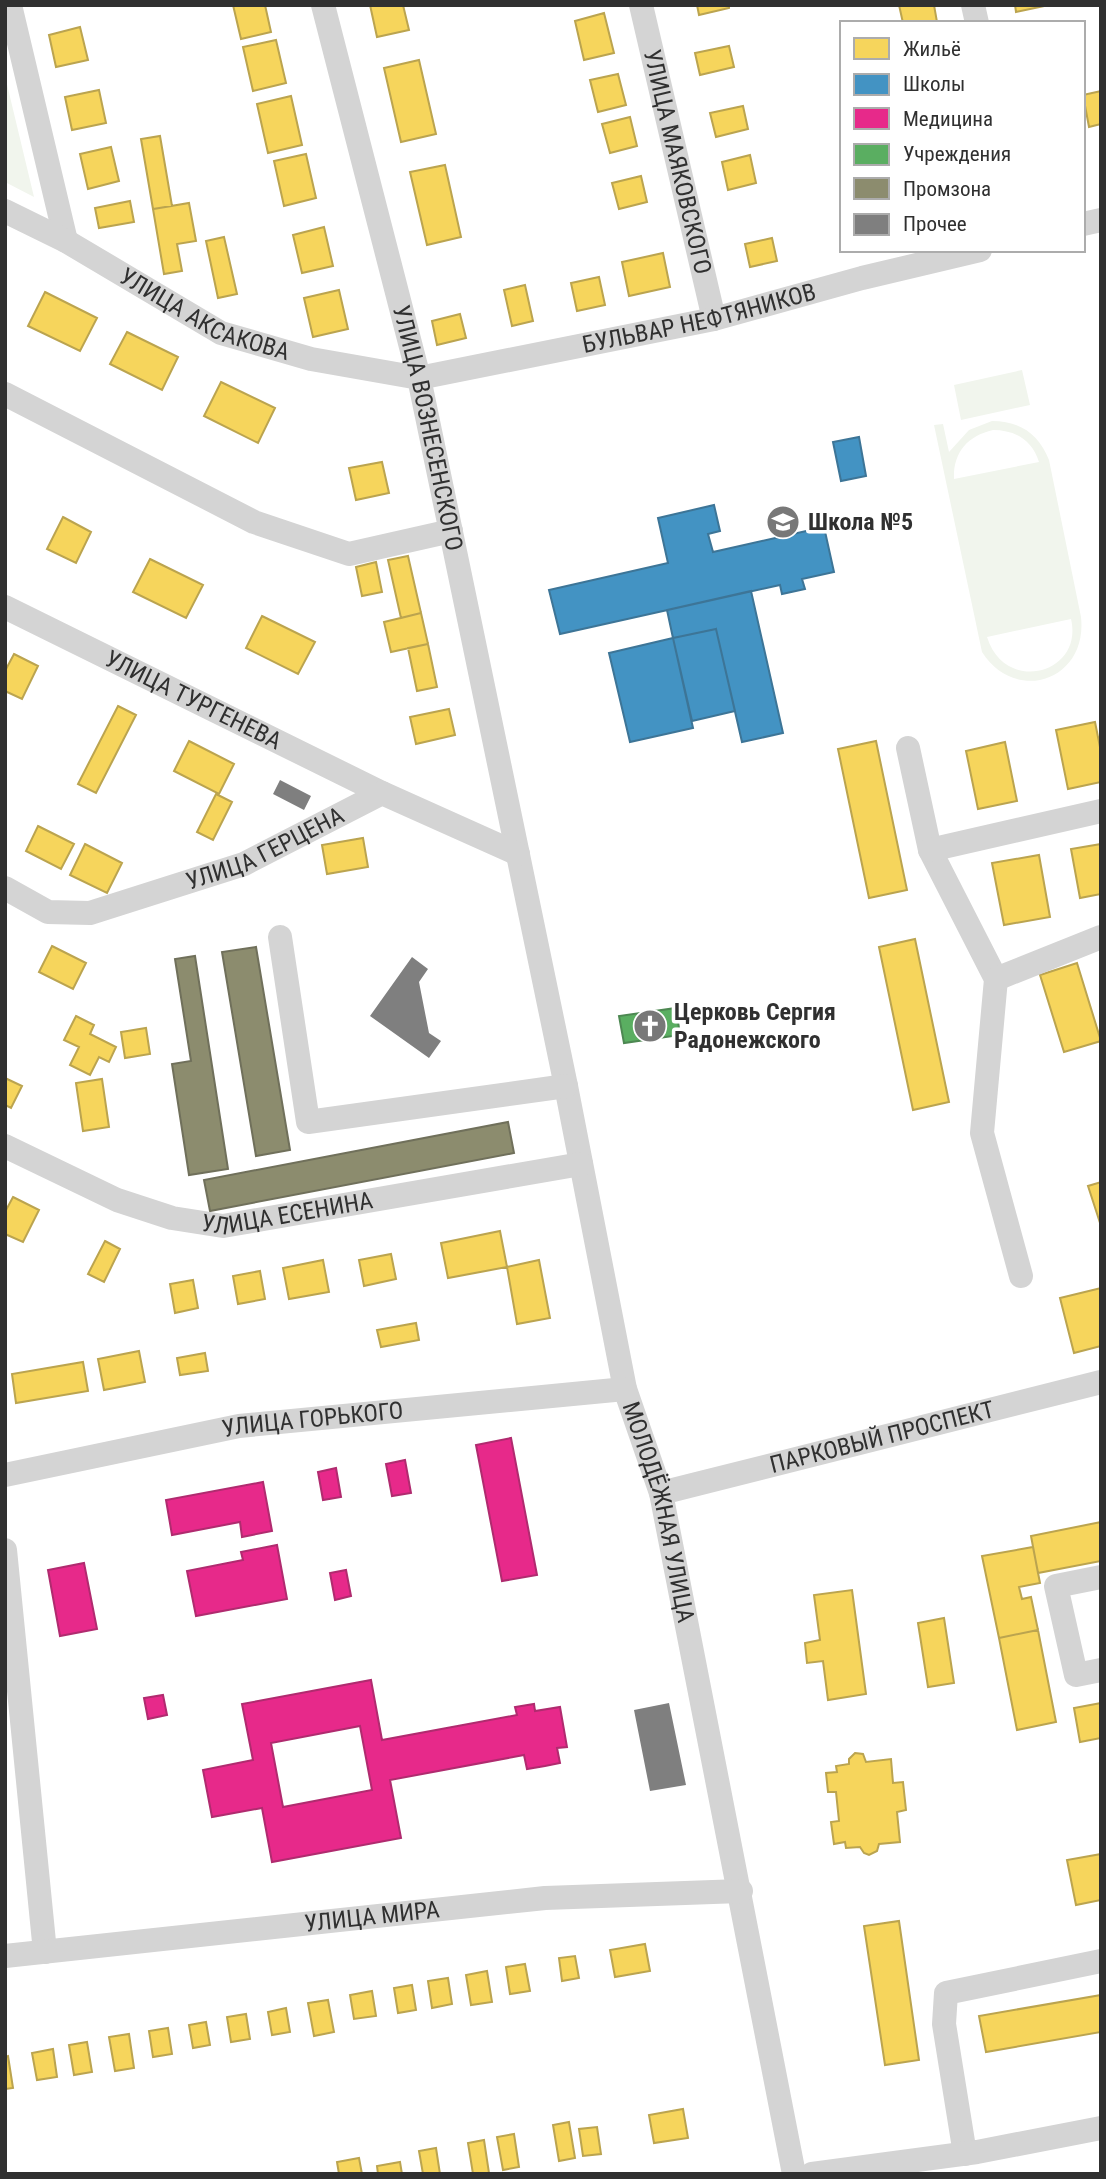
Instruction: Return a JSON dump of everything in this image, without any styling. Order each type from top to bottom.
[{"type":"street","points":[[10,5],[66,241]]},
{"type":"street","name":"УЛИЦА ВОЗНЕСЕНСКОГО","points":[[323,5],[419,378],[518,854]]},
{"type":"street","name":"УЛИЦА МАЯКОВСКОГО","points":[[641,5],[714,319]]},
{"type":"street","name":"УЛИЦА АКСАКОВА","points":[[5,211],[66,241],[221,333],[311,359],[419,378]]},
{"type":"street","name":"БУЛЬВАР НЕФТЯНИКОВ","points":[[419,378],[714,319],[862,278],[972,252]]},
{"type":"street","points":[[5,394],[254,522],[349,554],[451,531]]},
{"type":"street","name":"УЛИЦА ТУРГЕНЕВА","points":[[5,607],[382,793]]},
{"type":"street","points":[[908,748],[930,850],[996,979],[982,1133],[1021,1276]]},
{"type":"street","points":[[382,793],[518,854]]},
{"type":"street","name":"УЛИЦА ГЕРЦЕНА","points":[[5,888],[48,912],[90,913],[244,864],[382,793]]},
{"type":"street","points":[[930,850],[1101,811]]},
{"type":"street","name":"МОЛОДЁЖНАЯ УЛИЦА","points":[[518,854],[625,1389],[661,1493],[741,1891],[794,2174]]},
{"type":"street","points":[[280,937],[308,1122],[566,1086]]},
{"type":"street","points":[[996,979],[1101,937]]},
{"type":"street","name":"УЛИЦА ЕСЕНИНА","points":[[5,1146],[117,1199],[172,1218],[223,1226],[581,1164]]},
{"type":"street","name":"ПАРКОВЫЙ ПРОСПЕКТ","points":[[661,1493],[1101,1382]]},
{"type":"street","name":"УЛИЦА ГОРЬКОГО","points":[[5,1475],[239,1426],[625,1389]]},
{"type":"street","points":[[5,1550],[11,1666],[45,1952]]},
{"type":"street","points":[[1101,1577],[1056,1586],[1076,1675],[1101,1670]]},
{"type":"street","name":"УЛИЦА МИРА","points":[[5,1956],[545,1898],[741,1891]]},
{"type":"street","points":[[974,2160],[944,2024],[946,1993],[1101,1961]]},
{"type":"street","points":[[813,2174],[974,2160],[1101,2128]]},
{"type":"shaded area","points":[[5,76],[34,197],[5,182]]},
{"type":"shaded area","points":[[1022,370],[1030,405],[961,420],[954,385]]},
{"type":"shaded area","points":[[992,421],[1020,426],[1040,443],[1049,460],[1081,617],[1080,639],[1073,656],[1062,670],[1047,678],[1030,681],[1013,678],[996,668],[982,652],[934,425],[943,424],[949,452],[969,430]],"holes":[[[993,430],[1022,438],[1032,448],[1039,462],[954,479],[956,461],[963,447],[976,437]],[[1071,619],[1072,638],[1066,653],[1055,664],[1041,670],[1025,671],[1010,666],[996,655],[987,637]]]},
{"type":"building: Жильё","points":[[233,5],[265,5],[271,32],[241,39]]},
{"type":"building: Жильё","points":[[370,5],[403,5],[409,30],[377,37]]},
{"type":"building: Жильё","points":[[697,5],[729,5],[729,8],[699,15]]},
{"type":"building: Жильё","points":[[899,5],[934,5],[937,21],[903,21]]},
{"type":"building: Жильё","points":[[1015,5],[1049,5],[1016,12]]},
{"type":"building: Жильё","points":[[604,13],[614,53],[584,60],[575,21]]},
{"type":"building: Жильё","points":[[80,27],[88,60],[56,67],[49,35]]},
{"type":"building: Жильё","points":[[276,40],[286,83],[253,91],[243,47]]},
{"type":"building: Жильё","points":[[729,46],[734,67],[700,75],[695,53]]},
{"type":"building: Жильё","points":[[419,60],[436,134],[401,142],[384,68]]},
{"type":"building: Жильё","points":[[618,74],[626,105],[598,112],[590,80]]},
{"type":"building: Жильё","points":[[99,90],[106,123],[72,130],[65,97]]},
{"type":"building: Жильё","points":[[1101,91],[1101,124],[1089,127],[1085,95]]},
{"type":"building: Жильё","points":[[291,96],[302,145],[268,153],[257,104]]},
{"type":"building: Жильё","points":[[743,106],[748,129],[716,137],[710,113]]},
{"type":"building: Жильё","points":[[630,117],[637,146],[610,153],[602,124]]},
{"type":"building: Жильё","points":[[160,136],[172,206],[153,209],[141,139]]},
{"type":"building: Жильё","points":[[111,147],[119,181],[88,189],[80,154]]},
{"type":"building: Жильё","points":[[306,154],[316,198],[284,206],[274,161]]},
{"type":"building: Жильё","points":[[750,155],[756,183],[728,190],[722,162]]},
{"type":"building: Жильё","points":[[445,165],[461,237],[427,245],[410,172]]},
{"type":"building: Жильё","points":[[641,176],[647,202],[619,209],[612,183]]},
{"type":"building: Жильё","points":[[130,201],[134,222],[99,228],[95,208]]},
{"type":"building: Жильё","points":[[189,203],[196,241],[177,244],[182,271],[164,274],[153,209]]},
{"type":"building: Жильё","points":[[324,227],[333,266],[302,273],[293,235]]},
{"type":"building: Жильё","points":[[224,237],[237,294],[218,298],[206,241]]},
{"type":"building: Жильё","points":[[772,238],[777,261],[750,267],[745,244]]},
{"type":"building: Жильё","points":[[663,253],[670,287],[629,296],[622,262]]},
{"type":"building: Жильё","points":[[599,277],[605,305],[577,311],[571,283]]},
{"type":"building: Жильё","points":[[525,285],[533,321],[512,326],[504,290]]},
{"type":"building: Жильё","points":[[339,290],[348,329],[313,337],[304,298]]},
{"type":"building: Жильё","points":[[45,292],[97,318],[80,351],[28,326]]},
{"type":"building: Жильё","points":[[460,314],[466,338],[437,345],[432,321]]},
{"type":"building: Жильё","points":[[127,332],[178,357],[162,390],[110,364]]},
{"type":"building: Жильё","points":[[221,382],[275,408],[258,443],[204,416]]},
{"type":"building: Жильё","points":[[382,462],[389,493],[356,500],[349,468]]},
{"type":"building: Жильё","points":[[63,517],[91,532],[76,563],[47,549]]},
{"type":"building: Жильё","points":[[408,556],[421,613],[401,618],[388,560]]},
{"type":"building: Жильё","points":[[150,559],[203,585],[186,618],[133,592]]},
{"type":"building: Жильё","points":[[376,562],[382,592],[362,596],[356,567]]},
{"type":"building: Жильё","points":[[421,613],[428,644],[391,652],[384,622]]},
{"type":"building: Жильё","points":[[262,616],[315,642],[298,674],[246,648]]},
{"type":"building: Жильё","points":[[428,644],[437,687],[417,691],[408,648]]},
{"type":"building: Жильё","points":[[14,654],[38,666],[22,699],[5,691],[5,671]]},
{"type":"building: Жильё","points":[[118,706],[136,715],[96,793],[78,784]]},
{"type":"building: Жильё","points":[[449,709],[455,735],[416,744],[410,717]]},
{"type":"building: Жильё","points":[[1095,722],[1101,752],[1101,782],[1068,789],[1056,730]]},
{"type":"building: Жильё","points":[[189,741],[234,764],[219,794],[174,771]]},
{"type":"building: Жильё","points":[[876,741],[907,890],[869,898],[838,749]]},
{"type":"building: Жильё","points":[[1005,742],[1017,801],[978,809],[966,751]]},
{"type":"building: Жильё","points":[[216,794],[232,802],[213,840],[197,832]]},
{"type":"building: Жильё","points":[[38,826],[74,844],[61,869],[26,851]]},
{"type":"building: Жильё","points":[[363,838],[368,867],[327,874],[322,845]]},
{"type":"building: Жильё","points":[[85,844],[122,863],[107,893],[70,875]]},
{"type":"building: Жильё","points":[[1101,844],[1101,894],[1080,898],[1071,849]]},
{"type":"building: Жильё","points":[[1039,855],[1050,917],[1004,925],[992,863]]},
{"type":"building: Жильё","points":[[915,939],[949,1102],[913,1110],[879,947]]},
{"type":"building: Жильё","points":[[52,946],[86,963],[73,989],[39,972]]},
{"type":"building: Жильё","points":[[1077,963],[1101,1041],[1064,1052],[1040,975]]},
{"type":"building: Жильё","points":[[76,1016],[94,1025],[90,1034],[116,1047],[109,1062],[99,1057],[90,1075],[70,1065],[79,1047],[64,1040]]},
{"type":"building: Жильё","points":[[146,1028],[150,1054],[125,1058],[121,1032]]},
{"type":"building: Жильё","points":[[5,1078],[22,1086],[11,1108],[5,1105]]},
{"type":"building: Жильё","points":[[102,1079],[109,1127],[83,1131],[76,1083]]},
{"type":"building: Жильё","points":[[1101,1182],[1101,1226],[1088,1186]]},
{"type":"building: Жильё","points":[[13,1197],[39,1210],[23,1242],[5,1234],[5,1212]]},
{"type":"building: Жильё","points":[[500,1231],[507,1267],[448,1278],[441,1243]]},
{"type":"building: Жильё","points":[[105,1241],[120,1249],[104,1282],[88,1274]]},
{"type":"building: Жильё","points":[[391,1254],[396,1279],[364,1286],[359,1260]]},
{"type":"building: Жильё","points":[[323,1260],[329,1292],[289,1299],[283,1268]]},
{"type":"building: Жильё","points":[[539,1260],[550,1318],[517,1324],[507,1267]]},
{"type":"building: Жильё","points":[[260,1271],[265,1299],[238,1304],[233,1276]]},
{"type":"building: Жильё","points":[[193,1280],[198,1308],[175,1313],[170,1284]]},
{"type":"building: Жильё","points":[[1101,1288],[1101,1346],[1074,1353],[1060,1298]]},
{"type":"building: Жильё","points":[[416,1323],[419,1340],[381,1347],[377,1330]]},
{"type":"building: Жильё","points":[[139,1351],[145,1382],[104,1390],[98,1359]]},
{"type":"building: Жильё","points":[[205,1353],[208,1371],[180,1375],[177,1358]]},
{"type":"building: Жильё","points":[[83,1362],[88,1391],[16,1403],[12,1374]]},
{"type":"building: Жильё","points":[[1101,1522],[1101,1561],[1038,1573],[1031,1536]]},
{"type":"building: Жильё","points":[[1033,1547],[1040,1583],[1019,1587],[1022,1599],[1031,1597],[1038,1630],[999,1638],[982,1556]]},
{"type":"building: Жильё","points":[[852,1590],[866,1694],[828,1700],[823,1661],[807,1663],[805,1643],[820,1640],[814,1595]]},
{"type":"building: Жильё","points":[[944,1618],[954,1683],[928,1687],[918,1623]]},
{"type":"building: Жильё","points":[[1038,1630],[1056,1722],[1017,1730],[999,1638]]},
{"type":"building: Жильё","points":[[1101,1703],[1101,1738],[1080,1742],[1074,1708]]},
{"type":"building: Жильё","points":[[855,1753],[863,1754],[866,1762],[891,1759],[893,1783],[903,1782],[906,1810],[897,1812],[900,1842],[879,1844],[877,1851],[869,1855],[860,1847],[846,1848],[845,1842],[834,1844],[831,1822],[839,1821],[836,1792],[828,1792],[826,1773],[837,1772],[836,1766],[849,1764],[849,1759]]},
{"type":"building: Жильё","points":[[1101,1854],[1101,1900],[1076,1905],[1067,1860]]},
{"type":"building: Жильё","points":[[899,1921],[919,2060],[885,2065],[864,1926]]},
{"type":"building: Жильё","points":[[645,1944],[650,1971],[615,1977],[610,1950]]},
{"type":"building: Жильё","points":[[575,1956],[579,1978],[562,1981],[559,1958]]},
{"type":"building: Жильё","points":[[525,1964],[530,1991],[510,1994],[506,1967]]},
{"type":"building: Жильё","points":[[487,1971],[492,2002],[471,2005],[466,1975]]},
{"type":"building: Жильё","points":[[448,1978],[452,2004],[432,2008],[428,1981]]},
{"type":"building: Жильё","points":[[412,1985],[416,2010],[398,2013],[394,1988]]},
{"type":"building: Жильё","points":[[372,1991],[376,2016],[354,2019],[350,1995]]},
{"type":"building: Жильё","points":[[1101,1995],[1101,2032],[986,2052],[979,2016]]},
{"type":"building: Жильё","points":[[328,2000],[334,2032],[314,2036],[308,2003]]},
{"type":"building: Жильё","points":[[286,2008],[290,2032],[272,2035],[268,2012]]},
{"type":"building: Жильё","points":[[246,2014],[250,2039],[231,2042],[227,2017]]},
{"type":"building: Жильё","points":[[206,2022],[210,2045],[193,2048],[189,2025]]},
{"type":"building: Жильё","points":[[168,2028],[172,2054],[153,2057],[149,2031]]},
{"type":"building: Жильё","points":[[129,2034],[134,2068],[115,2071],[109,2037]]},
{"type":"building: Жильё","points":[[87,2042],[92,2072],[74,2075],[69,2045]]},
{"type":"building: Жильё","points":[[53,2049],[57,2077],[37,2080],[32,2053]]},
{"type":"building: Жильё","points":[[8,2056],[13,2088],[5,2089],[5,2057]]},
{"type":"building: Жильё","points":[[683,2109],[688,2138],[654,2143],[649,2115]]},
{"type":"building: Жильё","points":[[569,2122],[575,2158],[559,2161],[553,2125]]},
{"type":"building: Жильё","points":[[597,2127],[601,2154],[583,2156],[579,2129]]},
{"type":"building: Жильё","points":[[514,2134],[519,2167],[503,2170],[497,2137]]},
{"type":"building: Жильё","points":[[484,2140],[489,2173],[473,2174],[468,2143]]},
{"type":"building: Жильё","points":[[436,2148],[440,2174],[423,2174],[419,2151]]},
{"type":"building: Жильё","points":[[359,2158],[362,2174],[339,2174],[337,2162]]},
{"type":"building: Жильё","points":[[400,2162],[402,2174],[378,2174],[377,2166]]},
{"type":"building: Школы","points":[[859,437],[866,476],[841,481],[833,442]]},
{"type":"building: Школы","points":[[714,505],[720,531],[708,534],[713,552],[824,527],[834,572],[802,579],[805,589],[782,594],[780,585],[560,634],[549,590],[668,563],[658,518]]},
{"type":"building: Школы","points":[[751,591],[783,733],[742,742],[716,629],[673,638],[667,610]]},
{"type":"building: Школы","points":[[716,629],[735,711],[692,721],[673,638]]},
{"type":"building: Школы","points":[[673,638],[693,728],[630,742],[609,653]]},
{"type":"building: Медицина","points":[[511,1438],[537,1575],[502,1581],[476,1445]]},
{"type":"building: Медицина","points":[[405,1460],[411,1493],[392,1496],[386,1464]]},
{"type":"building: Медицина","points":[[336,1468],[341,1497],[323,1500],[318,1472]]},
{"type":"building: Медицина","points":[[263,1482],[272,1531],[242,1537],[240,1522],[172,1535],[166,1500]]},
{"type":"building: Медицина","points":[[277,1545],[287,1599],[196,1616],[187,1571],[243,1560],[241,1552]]},
{"type":"building: Медицина","points":[[84,1563],[97,1629],[60,1636],[48,1570]]},
{"type":"building: Медицина","points":[[346,1570],[351,1596],[335,1600],[330,1573]]},
{"type":"building: Медицина","points":[[371,1680],[382,1740],[517,1715],[515,1707],[534,1704],[535,1711],[560,1707],[567,1747],[557,1748],[560,1763],[545,1766],[527,1769],[524,1755],[390,1780],[401,1838],[272,1862],[262,1808],[212,1817],[203,1770],[253,1760],[242,1704]],"holes":[[[360,1726],[372,1790],[283,1807],[271,1743]]]},
{"type":"building: Медицина","points":[[163,1695],[167,1715],[148,1719],[144,1698]]},
{"type":"building: Учреждения","name":"Церковь Сергия Радонежского","points":[[676,1008],[680,1035],[624,1043],[619,1016]]},
{"type":"building: Промзона","points":[[256,947],[290,1150],[256,1156],[222,952]]},
{"type":"building: Промзона","points":[[195,956],[228,1169],[189,1175],[172,1064],[191,1061],[175,959]]},
{"type":"building: Промзона","points":[[508,1122],[514,1153],[210,1211],[204,1180]]},
{"type":"building: Прочее","points":[[280,780],[311,796],[304,810],[273,794]]},
{"type":"building: Прочее","points":[[412,957],[428,969],[419,982],[429,1033],[441,1041],[429,1058],[370,1016]]},
{"type":"building: Прочее","points":[[669,1703],[686,1785],[650,1791],[634,1710]]},
{"type":"place","name":"Школа №5","points":[[783,522]]},
{"type":"place","name":"Церковь Сергия Радонежского","points":[[650,1026]]}]
